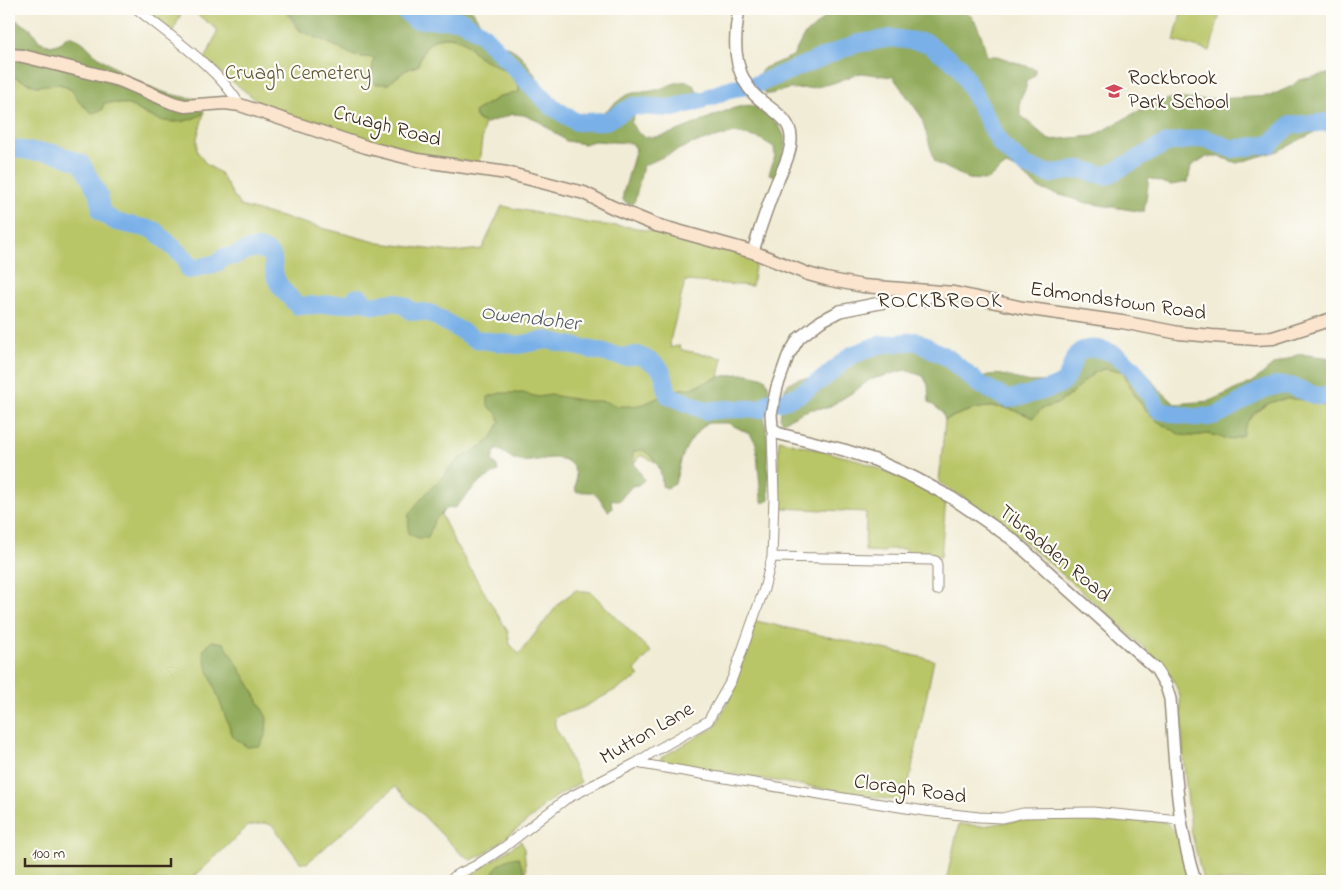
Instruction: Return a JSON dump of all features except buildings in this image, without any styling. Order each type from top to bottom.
[{"type":"main road","name":"Cruagh Road","points":[[9,55],[23,56],[122,81],[173,103],[185,106],[225,103],[240,105],[366,147],[417,160],[507,173],[556,184],[584,193],[656,225],[753,252]]},
{"type":"main road","name":"Edmondstown Road","points":[[753,252],[808,274],[826,279],[863,286],[954,294],[1023,308],[1122,322],[1179,333],[1273,338],[1332,319]]},
{"type":"street","points":[[137,9],[188,50],[231,91],[240,105]]},
{"type":"street","points":[[739,9],[736,48],[737,61],[744,82],[753,94],[783,119],[788,126],[791,136],[790,150],[770,200],[753,252]]},
{"type":"street","points":[[772,428],[771,414],[777,387],[788,356],[799,338],[821,321],[840,311],[890,301],[924,300],[932,291]]},
{"type":"street","name":"Mutton Lane","points":[[450,881],[456,875],[475,866],[503,848],[566,799],[636,763],[708,721],[732,680],[764,589],[772,557],[774,471],[772,428]]},
{"type":"street","name":"Tibradden Road","points":[[772,428],[777,433],[875,460],[951,497],[1012,539],[1156,670],[1166,686],[1170,699],[1181,820],[1190,866],[1195,881]]},
{"type":"street","points":[[772,557],[932,560],[936,561],[937,566],[937,590]]},
{"type":"street","name":"Cloragh Road","points":[[636,763],[840,798],[979,817],[1002,818],[1023,813],[1092,812],[1181,820]]},
{"type":"green space","points":[[143,9],[183,9],[173,32]]},
{"type":"green space","name":"Cruagh Cemetery","points":[[190,9],[284,9],[299,30],[309,32],[355,56],[374,58],[371,78],[388,84],[406,70],[418,66],[424,50],[434,40],[448,37],[466,43],[478,56],[506,71],[519,86],[519,92],[501,96],[474,112],[476,117],[484,123],[479,163],[416,154],[362,140],[283,114],[260,103],[205,60],[218,30]]},
{"type":"green space","points":[[286,9],[470,9],[490,36],[522,57],[554,99],[571,111],[590,116],[602,113],[629,94],[647,92],[679,82],[691,83],[698,96],[693,100],[680,105],[647,109],[635,114],[631,123],[638,133],[652,137],[666,135],[734,108],[748,105],[759,107],[777,125],[785,138],[784,151],[777,176],[769,174],[775,156],[774,147],[759,138],[734,133],[691,144],[643,166],[635,200],[632,204],[627,203],[623,200],[623,194],[636,149],[632,143],[594,141],[584,144],[566,141],[540,122],[524,115],[513,114],[487,123],[479,121],[474,112],[501,96],[519,92],[519,86],[506,71],[478,56],[464,42],[455,38],[440,37],[424,49],[418,65],[406,70],[388,84],[375,84],[371,78],[374,58],[355,56],[301,31]]},
{"type":"green space","points":[[834,9],[963,9],[973,18],[987,56],[997,56],[1035,69],[1035,75],[1026,81],[1026,88],[1020,100],[1020,115],[1049,140],[1094,136],[1140,110],[1172,98],[1197,100],[1270,96],[1292,86],[1299,80],[1332,73],[1332,127],[1323,128],[1278,151],[1237,163],[1221,157],[1206,157],[1191,166],[1188,182],[1171,185],[1149,178],[1144,212],[1087,203],[1040,189],[1016,169],[1006,165],[987,180],[969,179],[935,162],[921,116],[893,77],[861,73],[830,84],[811,88],[788,89],[770,94],[766,94],[754,79],[764,68],[793,56],[803,37]]},
{"type":"green space","points":[[1182,9],[1221,9],[1210,51],[1174,41]]},
{"type":"green space","points":[[9,16],[31,29],[39,41],[51,46],[60,43],[68,36],[74,38],[82,42],[111,66],[147,86],[172,95],[201,99],[204,113],[183,121],[169,122],[155,118],[128,105],[104,103],[102,110],[92,113],[79,102],[72,90],[60,84],[36,86],[9,75]]},
{"type":"green space","points":[[9,75],[36,86],[59,84],[72,90],[79,102],[126,104],[156,119],[177,122],[197,117],[204,113],[197,138],[197,151],[206,164],[220,173],[240,206],[379,243],[452,252],[482,249],[502,206],[593,224],[632,227],[744,255],[756,261],[752,286],[685,281],[670,341],[671,348],[679,345],[682,350],[723,358],[719,377],[691,388],[674,390],[669,469],[641,455],[605,496],[568,445],[507,439],[486,461],[433,498],[455,543],[508,632],[510,644],[519,654],[560,602],[576,590],[591,592],[651,652],[635,670],[639,677],[582,708],[559,715],[555,719],[556,729],[564,741],[581,782],[546,803],[535,815],[484,854],[471,860],[460,853],[395,787],[307,863],[300,862],[273,826],[266,823],[248,826],[195,876],[199,881],[9,881]]},
{"type":"green space","points":[[919,338],[934,341],[958,360],[961,367],[979,378],[998,374],[1035,382],[1062,379],[1068,371],[1070,357],[1077,348],[1091,345],[1118,349],[1137,361],[1156,386],[1175,404],[1209,401],[1253,382],[1273,365],[1299,354],[1332,358],[1332,407],[1292,399],[1283,400],[1273,402],[1257,411],[1250,417],[1243,435],[1231,440],[1209,434],[1181,435],[1154,419],[1136,398],[1123,371],[1103,369],[1094,373],[1074,392],[1057,404],[1043,408],[1033,418],[1010,409],[989,407],[968,411],[945,420],[942,412],[929,402],[928,385],[923,376],[905,370],[869,380],[827,408],[812,409],[783,422],[780,418],[784,391],[789,383],[798,379],[814,378],[826,372],[839,370],[872,345],[887,339]]},
{"type":"green space","points":[[1103,369],[1123,371],[1136,398],[1154,419],[1181,435],[1209,434],[1231,440],[1253,415],[1269,403],[1289,398],[1302,399],[1332,407],[1332,881],[1203,881],[1191,830],[1184,767],[1180,696],[1174,681],[1164,666],[1092,600],[1003,523],[939,482],[945,420],[968,411],[989,407],[1010,409],[1033,418],[1043,408],[1057,404],[1074,392],[1094,373]]},
{"type":"green space","points":[[749,374],[765,378],[769,387],[764,414],[767,435],[769,500],[763,503],[756,443],[750,434],[728,423],[707,423],[693,437],[685,450],[675,484],[667,488],[662,486],[660,470],[652,457],[643,450],[634,451],[634,462],[644,480],[638,485],[632,486],[619,501],[611,499],[612,509],[608,511],[596,494],[576,492],[574,469],[564,459],[549,458],[520,461],[496,449],[492,460],[497,466],[498,471],[478,483],[456,507],[446,509],[434,521],[428,538],[418,538],[408,533],[409,514],[421,499],[457,461],[486,443],[493,436],[500,421],[497,413],[488,406],[488,397],[500,393],[523,393],[538,397],[551,395],[586,401],[603,401],[618,406],[632,406],[644,404],[674,390],[691,388],[719,377]]},
{"type":"green space","points":[[779,440],[858,460],[946,498],[941,557],[908,557],[906,549],[889,549],[884,552],[865,551],[866,512],[781,508],[778,472]]},
{"type":"green space","points":[[756,621],[934,660],[905,802],[659,762],[662,757],[715,727],[728,701]]},
{"type":"green space","points":[[212,641],[224,643],[251,687],[267,718],[266,734],[260,746],[247,747],[233,737],[208,670],[203,651]]},
{"type":"green space","points":[[1080,818],[1164,822],[1174,830],[1179,840],[1189,881],[946,881],[959,824],[983,826],[1026,819]]},
{"type":"green space","points":[[521,841],[524,849],[527,881],[472,881],[472,875]]},
{"type":"green space","points":[[518,857],[528,881],[489,881],[499,865]]},
{"type":"waterway","points":[[402,9],[415,20],[461,20],[482,34],[551,106],[576,122],[606,121],[633,106],[673,108],[701,100]]},
{"type":"waterway","points":[[710,97],[733,88],[755,85],[855,44],[892,38],[927,43],[959,66],[1001,145],[1025,166],[1050,174],[1080,169],[1106,176],[1167,143],[1204,138],[1232,149],[1270,144],[1290,125],[1332,122]]},
{"type":"waterway","name":"Owendoher","points":[[9,147],[27,151],[54,153],[81,163],[99,195],[101,212],[116,222],[154,230],[186,259],[189,270],[217,263],[224,257],[235,256],[247,250],[259,248],[268,252],[273,258],[276,280],[298,306],[353,303],[355,298],[360,297],[366,303],[376,306],[395,302],[411,311],[430,313],[475,339],[517,345],[547,340],[623,357],[638,355],[660,369],[668,395],[706,411],[760,409],[773,400],[781,402],[798,395],[824,378],[850,356],[878,345],[916,341],[948,358],[979,384],[1008,399],[1059,385],[1068,376],[1077,354],[1084,350],[1093,349],[1110,352],[1120,357],[1135,372],[1159,410],[1180,415],[1195,417],[1216,415],[1273,386],[1295,387],[1318,396],[1332,395]]},
{"type":"place","name":"Rockbrook Park School","points":[[1114,91]]},
{"type":"district","name":"ROCKBROOK","points":[[940,302]]}]
